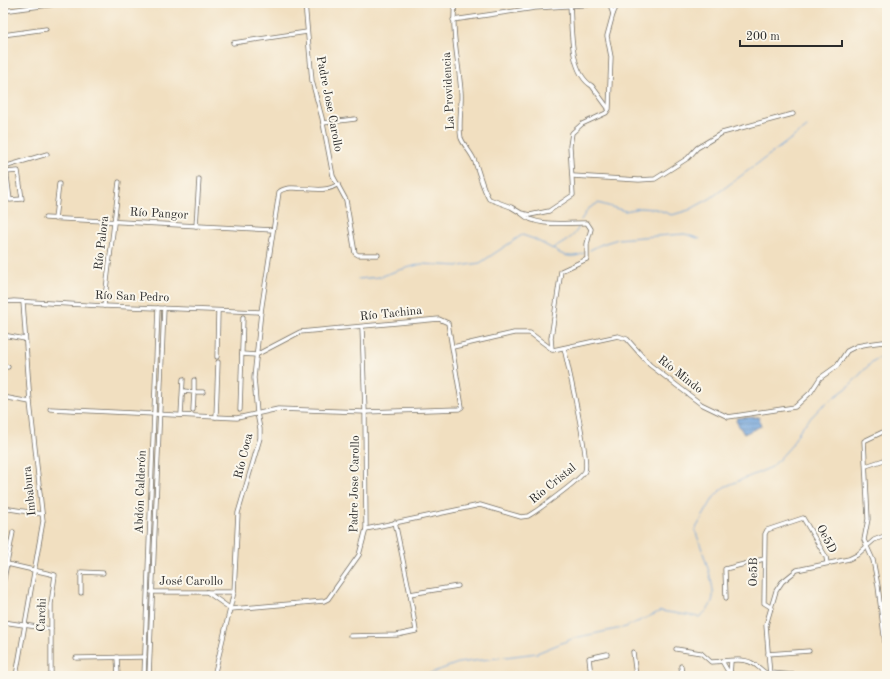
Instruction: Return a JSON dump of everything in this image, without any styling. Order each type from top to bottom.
[{"type":"street","points":[[3,10],[64,3]]},
{"type":"street","name":"Padre Jose Carollo","points":[[305,3],[311,76],[323,123],[333,176],[346,200],[355,253],[358,255],[378,255]]},
{"type":"street","name":"La Providencia","points":[[455,3],[453,20],[461,93],[460,129],[462,140],[475,161],[482,185],[489,199],[511,207],[521,213],[530,215],[549,211],[572,198],[574,193],[570,146],[572,133],[577,127],[606,113],[609,109]]},
{"type":"street","points":[[453,20],[535,8],[614,3]]},
{"type":"street","points":[[609,109],[612,57],[607,36],[613,14],[618,3]]},
{"type":"street","points":[[609,4],[613,14]]},
{"type":"street","points":[[570,5],[576,66],[588,84],[592,86],[609,109]]},
{"type":"street","points":[[3,35],[46,30]]},
{"type":"street","points":[[232,43],[307,32]]},
{"type":"street","points":[[573,176],[639,180],[655,179],[688,158],[698,148],[722,133],[793,114]]},
{"type":"street","points":[[323,123],[355,119]]},
{"type":"street","points":[[3,146],[4,167],[10,200],[22,199],[18,171],[6,172]]},
{"type":"street","points":[[4,167],[47,154]]},
{"type":"street","points":[[196,226],[199,179]]},
{"type":"street","name":"Río Palora","points":[[104,306],[119,182]]},
{"type":"street","points":[[55,219],[59,184]]},
{"type":"street","name":"Río Coca","points":[[214,676],[234,592],[238,514],[260,438],[254,378],[261,312],[280,191],[288,189],[329,189],[338,184]]},
{"type":"street","points":[[521,213],[529,220],[561,225],[587,223],[590,229],[587,244],[588,258],[561,271],[551,338],[552,350]]},
{"type":"street","name":"Río Pangor","points":[[45,218],[273,230]]},
{"type":"street","name":"Río San Pedro","points":[[3,302],[261,312]]},
{"type":"street","name":"Imbabura","points":[[16,676],[42,528],[42,514],[30,402],[23,302]]},
{"type":"street","name":"Abdón Calderón","points":[[149,676],[154,414],[158,308]]},
{"type":"street","name":"Abdón Calderón","points":[[144,676],[160,414],[164,308]]},
{"type":"street","points":[[217,357],[218,311]]},
{"type":"street","points":[[240,410],[244,317]]},
{"type":"street","name":"Río Tachina","points":[[256,355],[300,332],[439,319],[445,320],[448,323],[453,347],[462,407],[459,409],[366,412]]},
{"type":"street","name":"Padre Jose Carollo","points":[[231,609],[326,600],[359,555],[366,529],[366,412],[362,327]]},
{"type":"street","points":[[453,347],[514,333],[530,333],[552,350]]},
{"type":"street","points":[[3,335],[25,339]]},
{"type":"street","name":"Río Mindo","points":[[552,350],[618,336],[623,337],[634,345],[650,365],[701,404],[717,413],[732,417],[795,407],[811,392],[820,378],[836,366],[846,351],[857,346],[885,343]]},
{"type":"street","name":"Río Cristal","points":[[366,529],[480,505],[521,517],[528,516],[582,474],[586,467],[580,426],[564,348]]},
{"type":"street","points":[[242,354],[256,355]]},
{"type":"street","points":[[216,417],[218,362]]},
{"type":"street","points":[[3,366],[8,367]]},
{"type":"street","points":[[181,416],[183,379]]},
{"type":"street","points":[[194,380],[194,410]]},
{"type":"street","points":[[183,391],[203,392]]},
{"type":"street","points":[[3,397],[30,402]]},
{"type":"street","points":[[50,409],[216,417],[245,417],[278,409],[366,412]]},
{"type":"street","points":[[887,430],[864,441],[868,519],[864,540],[873,560],[878,586],[886,633],[887,660]]},
{"type":"street","points":[[866,466],[887,459]]},
{"type":"street","points":[[3,508],[42,514]]},
{"type":"street","name":"Oe5D","points":[[765,532],[766,530],[803,518],[826,557],[827,563]]},
{"type":"street","points":[[350,636],[397,635],[416,631],[395,522]]},
{"type":"street","points":[[3,584],[5,564],[13,532]]},
{"type":"street","name":"Oe5B","points":[[765,532],[764,603],[772,608]]},
{"type":"street","points":[[770,675],[766,625],[776,591],[786,577],[797,570],[849,559],[857,555],[874,540],[887,535]]},
{"type":"street","points":[[726,598],[725,569],[764,559]]},
{"type":"street","points":[[5,564],[36,569]]},
{"type":"street","name":"Carchi","points":[[36,569],[55,575],[51,604],[51,676]]},
{"type":"street","points":[[82,592],[81,572],[104,573]]},
{"type":"street","points":[[410,594],[458,586]]},
{"type":"street","name":"José Carollo","points":[[150,592],[234,592]]},
{"type":"street","points":[[207,592],[231,609]]},
{"type":"street","points":[[3,622],[51,629]]},
{"type":"street","points":[[676,649],[701,653],[711,662],[752,662],[766,674],[770,675],[807,676]]},
{"type":"street","points":[[768,654],[809,651]]},
{"type":"street","points":[[633,652],[636,676]]},
{"type":"street","points":[[591,676],[589,658],[607,654]]},
{"type":"street","points":[[117,657],[118,676]]},
{"type":"street","points":[[76,658],[145,657]]},
{"type":"street","points":[[729,674],[731,661]]},
{"type":"street","points":[[722,662],[729,674]]},
{"type":"street","points":[[681,666],[682,676]]},
{"type":"water","points":[[759,417],[761,426],[744,434],[736,421],[737,418]]},
{"type":"waterway","points":[[581,220],[588,209],[598,203],[625,211],[640,208],[656,209],[672,215],[689,210],[711,198],[807,127]]},
{"type":"waterway","points":[[358,279],[380,277],[421,264],[460,266],[480,263],[522,235],[534,239],[553,249],[575,234],[579,226]]},
{"type":"waterway","points":[[590,250],[618,239],[685,234],[700,239]]},
{"type":"waterway","points":[[553,249],[568,256],[576,256],[584,253]]},
{"type":"waterway","points":[[423,676],[458,663],[537,653],[574,638],[626,627],[661,611],[699,617],[710,606],[713,591],[707,564],[695,530],[714,497],[724,487],[772,467],[791,446],[801,428],[821,407],[847,388],[873,361],[887,354]]}]
